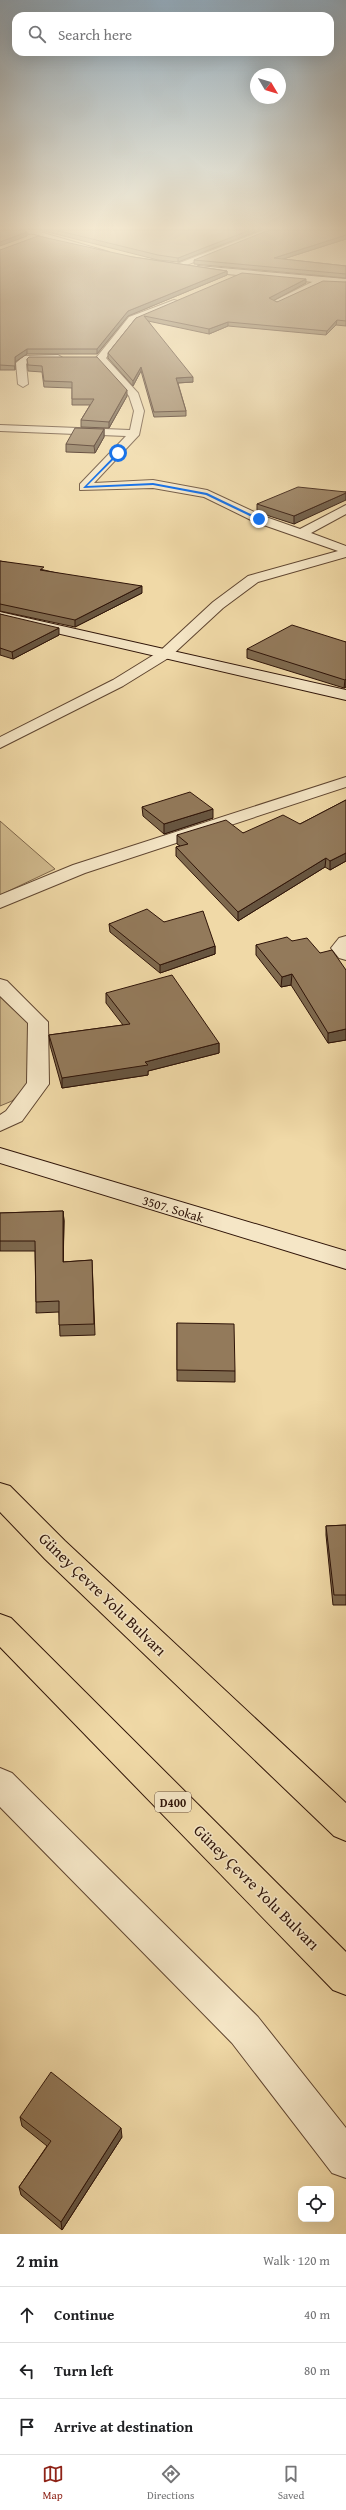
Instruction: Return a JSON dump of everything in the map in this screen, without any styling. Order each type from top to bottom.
[{"type":"highway","name":"Güney Çevre Yolu Bulvarı","points":[[0,1494],[55,1550],[346,1825]]},
{"type":"highway","name":"Güney Çevre Yolu Bulvarı","points":[[0,1627],[346,1977]]},
{"type":"street","points":[[118,334],[97,358],[134,395],[139,411],[135,433],[84,487],[153,484],[207,494],[259,519],[346,550]]},
{"type":"street","points":[[23,384],[21,363],[27,358],[71,358]]},
{"type":"street","points":[[0,428],[135,433]]},
{"type":"street","points":[[301,534],[346,509]]},
{"type":"street","points":[[0,742],[118,683],[165,654],[218,605],[254,579],[346,553]]},
{"type":"street","points":[[0,616],[165,654],[238,669],[346,695]]},
{"type":"street","points":[[0,902],[79,869],[346,782]]},
{"type":"street","points":[[346,942],[341,948],[346,954]]},
{"type":"street","points":[[0,985],[38,1022],[38,1084],[14,1116],[0,1124]]},
{"type":"street","name":"3507. Sokak","points":[[0,1155],[346,1260]]},
{"type":"street","points":[[0,1784],[245,2030],[346,2159]]},
{"type":"shaded area","points":[[0,821],[55,869],[0,895]]},
{"type":"shaded area","points":[[0,980],[32,1022],[46,1065],[12,1101],[0,1106]]},
{"type":"building","points":[[0,334],[109,334],[97,349],[27,349],[15,357],[15,366],[0,365]]},
{"type":"building","points":[[123,334],[159,334],[193,377],[176,378],[186,411],[154,412],[141,367],[133,381],[108,353]]},
{"type":"building","points":[[29,357],[97,357],[127,390],[109,422],[81,420],[94,399],[72,399],[72,382],[44,381],[42,366],[28,365],[27,359]]},
{"type":"building","points":[[75,428],[104,429],[94,446],[66,444]]},
{"type":"building","points":[[298,487],[346,493],[294,516],[257,504]]},
{"type":"building","points":[[0,561],[44,567],[40,570],[142,586],[75,620],[0,604]]},
{"type":"building","points":[[0,614],[59,628],[12,652],[0,648]]},
{"type":"building","points":[[292,625],[346,642],[345,680],[247,649]]},
{"type":"building","points":[[190,792],[213,809],[164,824],[142,807]]},
{"type":"building","points":[[346,800],[346,853],[330,861],[326,858],[238,912],[176,847],[188,844],[177,835],[226,820],[243,833],[283,815],[300,824]]},
{"type":"building","points":[[147,909],[164,922],[203,911],[215,946],[160,965],[109,924]]},
{"type":"building","points":[[287,937],[292,941],[307,938],[320,953],[332,950],[346,970],[346,1029],[328,1033],[292,974],[282,977],[256,945]]},
{"type":"building","points":[[172,975],[219,1043],[145,1062],[148,1065],[62,1078],[49,1035],[130,1024],[106,993]]},
{"type":"building","points":[[63,1211],[63,1262],[92,1260],[94,1324],[59,1325],[59,1301],[36,1302],[35,1241],[0,1241],[0,1213]]},
{"type":"building","points":[[177,1323],[234,1324],[235,1371],[177,1370]]},
{"type":"building","points":[[346,1525],[346,1595],[334,1595],[326,1526]]},
{"type":"building","points":[[51,2072],[121,2128],[61,2222],[19,2187],[51,2141],[20,2117]]},
{"type":"route","points":[[118,453],[84,487],[153,484],[207,494],[259,519]]}]
